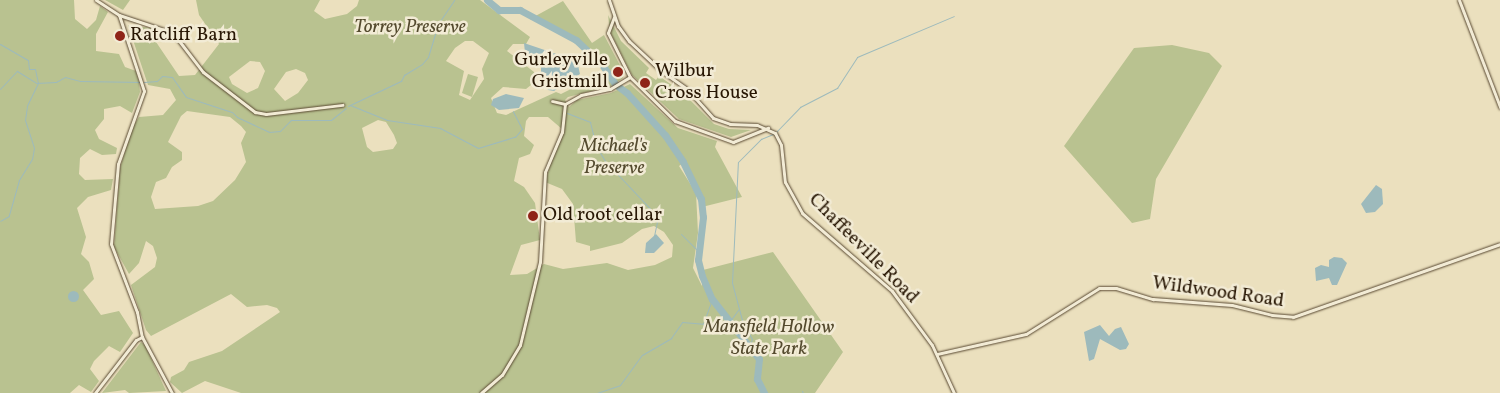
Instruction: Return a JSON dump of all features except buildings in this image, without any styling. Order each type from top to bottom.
[{"type":"street","points":[[96,0],[119,15],[173,33],[203,72],[254,112],[266,114],[342,105]]},
{"type":"street","points":[[609,0],[614,16],[637,50],[687,89],[713,118],[724,123],[768,128]]},
{"type":"street","points":[[1459,0],[1500,107]]},
{"type":"street","points":[[119,15],[144,91],[118,164],[110,244],[136,312],[142,337],[172,393]]},
{"type":"street","points":[[614,16],[608,33],[630,77],[676,122],[721,139],[737,142],[768,128]]},
{"type":"street","points":[[552,101],[565,104],[581,95],[610,89],[630,77]]},
{"type":"street","points":[[481,393],[502,375],[520,346],[542,248],[545,172],[562,132],[565,104]]},
{"type":"street","name":"Chaffeeville Road","points":[[768,128],[781,145],[783,175],[802,212],[892,291],[937,354],[954,393]]},
{"type":"street","name":"Wildwood Road","points":[[937,354],[1026,334],[1100,288],[1116,288],[1153,299],[1232,304],[1272,316],[1293,317],[1332,306],[1500,244]]},
{"type":"street","points":[[95,393],[136,340],[142,337]]},
{"type":"green space","points":[[0,0],[74,0],[75,19],[87,29],[96,20],[100,6],[108,12],[96,34],[96,51],[119,54],[125,67],[136,71],[139,82],[140,92],[132,113],[120,106],[104,109],[104,119],[95,130],[99,139],[117,148],[116,154],[102,155],[90,149],[80,158],[79,174],[85,180],[113,179],[111,190],[88,197],[77,208],[86,237],[81,254],[89,262],[94,279],[83,290],[101,315],[119,311],[133,333],[120,352],[109,346],[94,361],[90,369],[99,381],[91,392],[79,385],[70,393],[0,393]]},
{"type":"green space","points":[[105,0],[130,0],[123,10]]},
{"type":"green space","points":[[196,0],[320,0],[314,11],[325,19],[347,14],[357,6],[359,0],[480,0],[530,37],[526,44],[513,44],[507,51],[534,72],[536,81],[526,89],[503,87],[491,98],[497,113],[506,115],[556,92],[561,94],[605,72],[596,56],[586,47],[553,27],[530,19],[563,1],[592,43],[604,35],[624,73],[623,78],[611,86],[568,97],[565,100],[569,107],[577,100],[611,93],[630,84],[678,128],[717,141],[715,147],[742,197],[702,207],[694,180],[683,163],[679,166],[696,193],[698,233],[693,268],[702,286],[703,270],[773,252],[843,352],[815,393],[241,393],[205,381],[182,393],[170,382],[171,377],[184,370],[189,362],[222,351],[280,312],[277,308],[267,305],[247,307],[231,294],[151,336],[146,330],[131,285],[155,267],[157,258],[153,246],[146,241],[139,263],[129,274],[114,247],[120,168],[132,128],[139,117],[163,115],[176,100],[170,89],[148,85],[128,25],[151,28],[154,39],[179,76],[195,75],[219,44],[199,15]],"holes":[[[465,41],[473,41],[489,53],[482,69],[484,79],[470,100],[459,95],[464,71],[446,61],[455,48]],[[250,61],[260,62],[265,71],[258,88],[247,93],[232,84],[229,77]],[[296,69],[305,73],[308,80],[298,93],[285,101],[274,89],[286,72]],[[187,111],[230,117],[246,132],[241,143],[246,162],[235,180],[213,201],[198,206],[155,209],[151,197],[156,182],[166,178],[172,167],[182,160],[182,152],[168,142],[181,116]],[[529,117],[548,117],[562,129],[545,182],[562,189],[573,204],[576,242],[590,246],[590,251],[622,243],[642,229],[654,226],[664,232],[673,245],[672,257],[655,265],[628,270],[607,263],[563,269],[544,264],[527,274],[510,275],[521,245],[540,240],[535,203],[524,187],[514,181],[519,158],[530,154],[534,145],[524,136],[526,121]],[[378,120],[386,122],[397,143],[393,149],[373,152],[367,147],[362,128]]]},
{"type":"green space","points":[[608,15],[621,41],[649,68],[646,73],[656,80],[659,76],[682,92],[714,124],[729,129],[751,130],[731,137],[679,119],[632,75],[610,32]]},
{"type":"green space","points":[[1172,45],[1209,53],[1222,66],[1156,179],[1150,219],[1132,223],[1064,146],[1134,48]]},
{"type":"green space","points":[[468,74],[478,77],[472,97],[462,93]]},
{"type":"green space","points":[[141,342],[145,345],[166,391],[129,393],[125,390],[102,393]]},
{"type":"water","points":[[524,43],[577,61],[580,74],[554,91],[548,90],[541,77],[541,66],[525,53]]},
{"type":"water","points":[[506,94],[524,98],[519,108],[499,110],[491,105],[493,99]]},
{"type":"water","points":[[1376,185],[1382,189],[1383,204],[1375,212],[1366,213],[1361,204]]},
{"type":"water","points":[[656,234],[664,243],[654,253],[645,253],[646,243]]},
{"type":"water","points":[[1334,257],[1342,258],[1347,263],[1337,285],[1332,285],[1329,278],[1316,281],[1315,268],[1321,265],[1329,267],[1329,260]]},
{"type":"water","points":[[73,290],[79,296],[73,302],[67,296]]},
{"type":"water","points":[[1100,325],[1109,336],[1115,329],[1121,327],[1129,344],[1126,349],[1120,350],[1100,339],[1094,359],[1089,361],[1084,332]]},
{"type":"waterway","points":[[348,106],[401,81],[404,75],[422,64],[428,57],[438,24],[454,0]]},
{"type":"waterway","points":[[487,0],[499,10],[520,10],[576,40],[601,63],[615,84],[627,93],[665,135],[683,162],[701,199],[703,217],[698,260],[702,276],[712,299],[759,359],[757,379],[764,393]]},
{"type":"waterway","points":[[776,132],[800,107],[837,88],[857,57],[954,16]]},
{"type":"waterway","points":[[0,44],[28,60],[29,69],[35,69],[38,83],[27,106],[25,120],[34,148],[32,159],[19,180],[9,216],[0,221]]},
{"type":"waterway","points":[[578,62],[590,55]]},
{"type":"waterway","points":[[0,89],[17,71],[36,83],[56,82],[65,77],[80,81],[141,82]]},
{"type":"waterway","points":[[144,82],[157,81],[162,76],[172,77],[186,97],[232,112],[237,117],[269,132],[280,131],[291,120],[331,120],[346,108]]},
{"type":"waterway","points":[[350,105],[387,120],[440,128],[478,148],[515,137],[522,129],[513,111]]},
{"type":"waterway","points":[[567,113],[590,122],[596,146],[605,161],[658,217],[654,236]]},
{"type":"waterway","points":[[750,344],[752,339],[742,320],[732,283],[738,162],[761,139],[773,134]]},
{"type":"waterway","points":[[681,234],[699,252]]},
{"type":"waterway","points":[[597,393],[620,385],[642,355],[671,338],[682,322],[703,324],[712,299]]},
{"type":"waterway","points":[[730,321],[738,310]]},
{"type":"place","name":"Ratcliff Barn","points":[[120,36]]},
{"type":"place","name":"Gurleyville Gristmill","points":[[618,72]]},
{"type":"place","name":"Wilbur Cross House","points":[[645,83]]},
{"type":"place","name":"Old root cellar","points":[[533,216]]},
{"type":"park label","name":"Torrey Preserve","points":[[410,28]]},
{"type":"park label","name":"Michael's Preserve","points":[[614,158]]},
{"type":"park label","name":"Mansfield Hollow State Park","points":[[769,339]]}]
